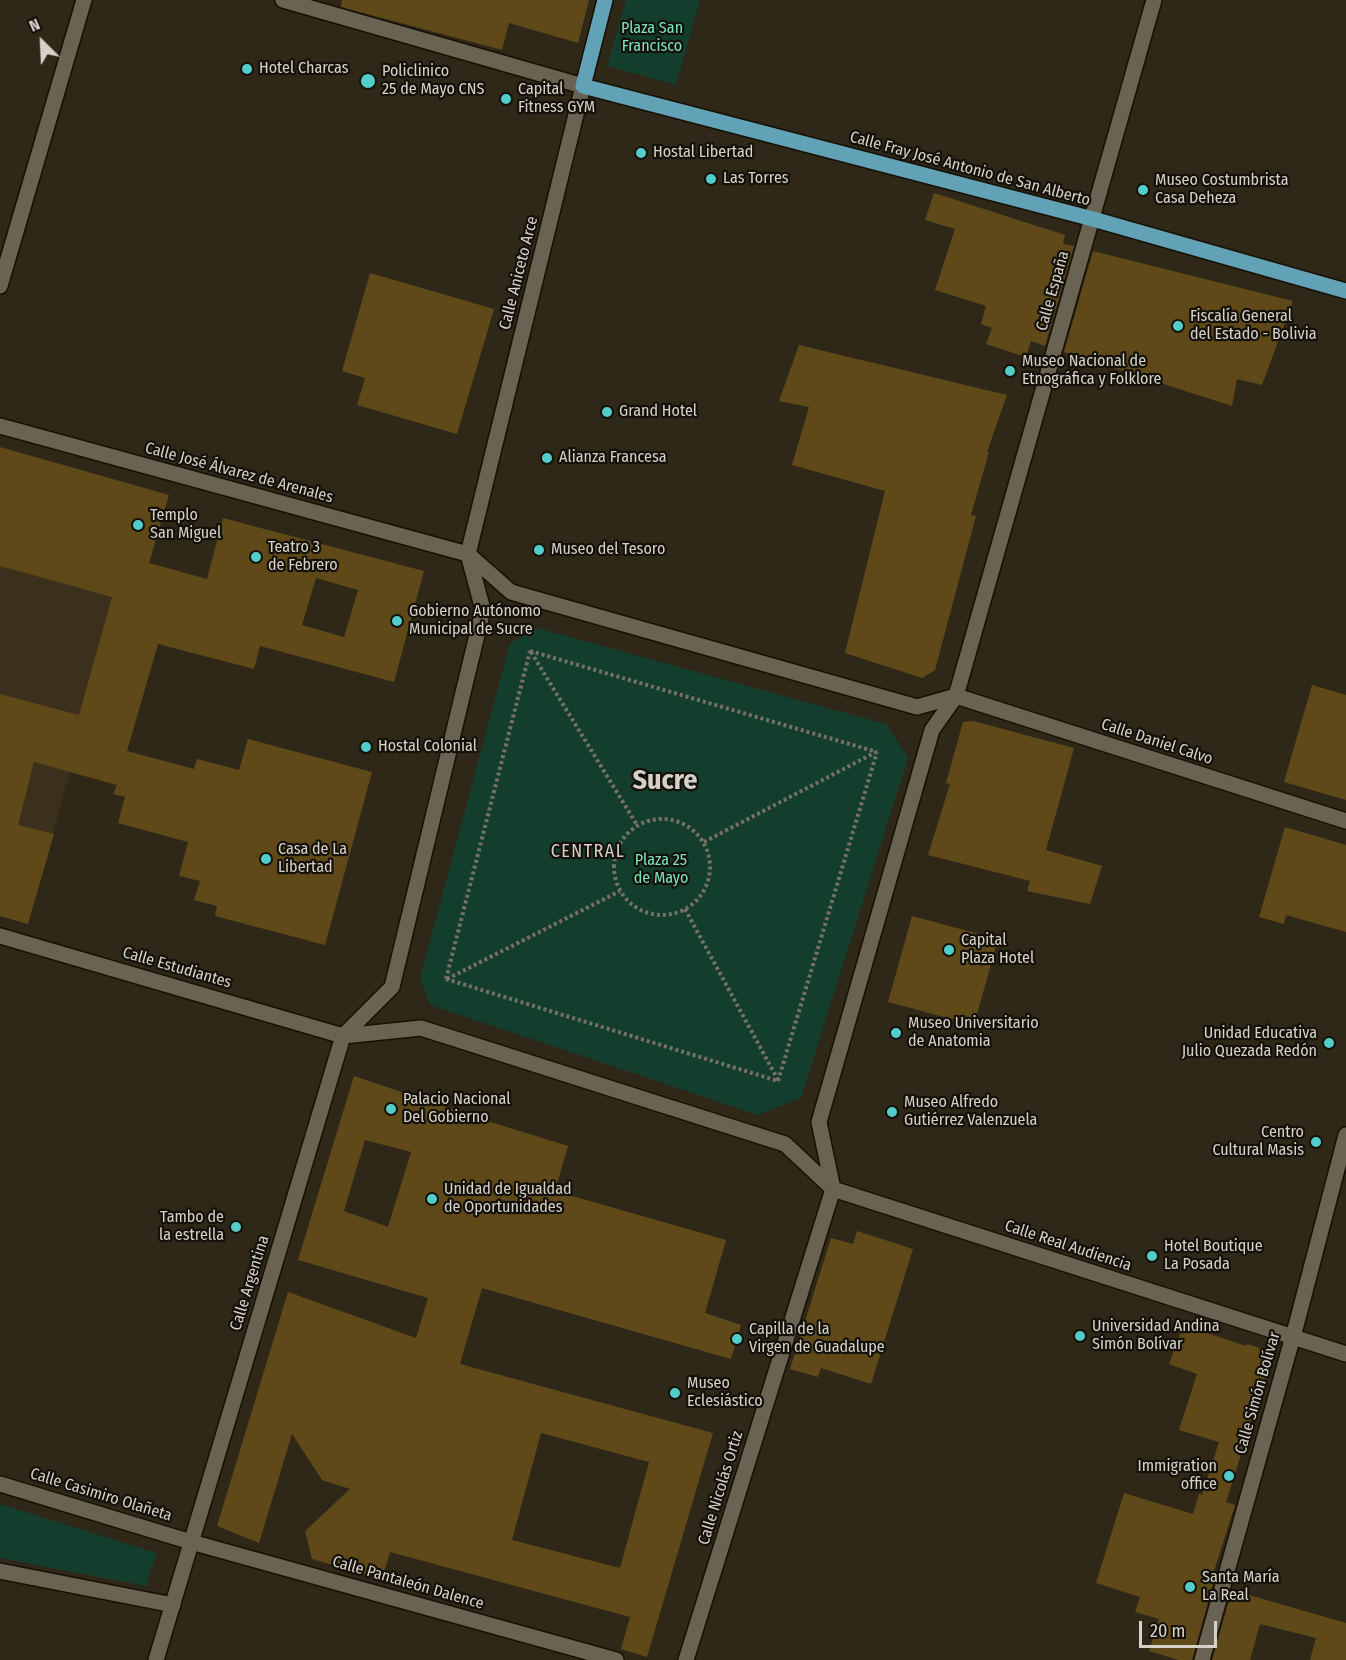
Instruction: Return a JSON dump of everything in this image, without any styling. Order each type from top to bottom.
[{"type":"main road","name":"Calle Aniceto Arce","points":[[583,87],[605,0]]},
{"type":"main road","name":"Calle Fray José Antonio de San Alberto","points":[[583,87],[1092,219],[1346,291]]},
{"type":"street","points":[[0,285],[84,0]]},
{"type":"street","points":[[283,0],[583,87]]},
{"type":"street","name":"Calle España","points":[[956,696],[1154,0]]},
{"type":"street","name":"Calle Aniceto Arce","points":[[468,554],[583,87]]},
{"type":"street","name":"Calle José Álvarez de Arenales","points":[[0,426],[468,554]]},
{"type":"street","points":[[468,554],[511,592],[917,707],[956,696]]},
{"type":"street","points":[[344,1036],[392,987],[483,610],[468,554]]},
{"type":"street","points":[[833,1189],[819,1122],[933,730],[956,696]]},
{"type":"street","name":"Calle Daniel Calvo","points":[[956,696],[1346,821]]},
{"type":"street","name":"Calle Estudiantes","points":[[0,936],[344,1036]]},
{"type":"street","points":[[344,1036],[421,1028],[785,1144],[833,1189]]},
{"type":"street","name":"Calle Argentina","points":[[156,1660],[344,1036]]},
{"type":"street","name":"Calle Simón Bolívar","points":[[1202,1660],[1293,1338],[1346,1136]]},
{"type":"street","name":"Calle Real Audiencia","points":[[833,1189],[1346,1354]]},
{"type":"street","name":"Calle Nicolás Ortiz","points":[[686,1660],[833,1189]]},
{"type":"street","name":"Calle Casimiro Olañeta","points":[[0,1484],[191,1542]]},
{"type":"street","name":"Calle Pantaleón Dalence","points":[[191,1542],[616,1660]]},
{"type":"street","points":[[0,1570],[173,1605]]},
{"type":"path","points":[[530,651],[877,752]]},
{"type":"path","points":[[530,651],[638,825]]},
{"type":"path","points":[[446,979],[530,651]]},
{"type":"path","points":[[704,842],[877,752]]},
{"type":"path","points":[[778,1081],[877,752]]},
{"type":"path","points":[[667,819],[681,823],[694,831],[704,842],[710,856],[710,872],[706,887],[697,900],[685,909],[671,914],[656,915],[642,911],[629,903],[620,891],[615,877],[614,862],[618,848],[626,835],[638,825],[652,820],[667,819]]},
{"type":"path","points":[[446,979],[620,891]]},
{"type":"path","points":[[685,909],[778,1081]]},
{"type":"path","points":[[446,979],[778,1081]]},
{"type":"shaded area","points":[[0,520],[178,571],[117,785],[70,772],[28,924],[0,916]]},
{"type":"green space","name":"Plaza San Francisco","points":[[626,0],[700,0],[676,85],[607,66]]},
{"type":"green space","name":"Plaza 25 de Mayo","points":[[537,628],[886,724],[908,758],[801,1098],[758,1115],[430,1005],[420,978],[510,643]]},
{"type":"green space","points":[[0,1504],[157,1553],[146,1586],[0,1558]]},
{"type":"building","points":[[342,0],[589,0],[578,43],[509,23],[502,50],[341,7]]},
{"type":"building","points":[[934,193],[1065,235],[1063,244],[1074,246],[1045,346],[1031,341],[1026,357],[986,344],[992,328],[981,324],[986,306],[935,290],[955,229],[925,220]]},
{"type":"building","name":"Fiscalía General del Estado - Bolivia","points":[[1093,251],[1293,301],[1262,385],[1237,379],[1232,406],[1064,352]]},
{"type":"building","points":[[370,273],[494,309],[457,434],[357,405],[365,378],[342,371]]},
{"type":"building","points":[[799,345],[1007,395],[987,452],[989,452],[971,515],[976,516],[935,670],[922,678],[845,653],[885,491],[792,465],[809,407],[779,401]]},
{"type":"building","points":[[0,447],[169,495],[149,563],[207,579],[223,518],[424,571],[394,682],[260,646],[254,669],[158,644],[127,751],[194,769],[197,759],[239,770],[248,739],[372,772],[325,945],[215,916],[217,906],[194,900],[200,881],[179,876],[188,842],[118,823],[125,797],[113,794],[117,785],[34,762],[18,825],[54,834],[28,924],[0,916],[0,694],[79,715],[112,597],[0,566]],"holes":[[[316,578],[358,590],[344,637],[302,625]]]},
{"type":"building","points":[[1312,685],[1346,695],[1346,800],[1284,782]]},
{"type":"building","points":[[973,721],[1074,748],[1046,850],[1102,866],[1090,904],[1027,891],[1030,881],[928,855],[950,784],[946,783],[963,722]]},
{"type":"building","points":[[1285,827],[1346,845],[1346,932],[1286,915],[1284,924],[1259,917]]},
{"type":"building","points":[[912,916],[998,939],[974,1025],[888,1002]]},
{"type":"building","points":[[354,1076],[568,1146],[555,1191],[726,1240],[705,1313],[741,1325],[731,1359],[482,1288],[460,1364],[713,1433],[647,1657],[621,1649],[630,1617],[390,1552],[382,1579],[312,1559],[305,1531],[350,1489],[322,1480],[292,1434],[259,1543],[217,1526],[288,1292],[416,1338],[428,1298],[298,1260]],"holes":[[[365,1140],[411,1152],[388,1227],[344,1211]],[[541,1433],[649,1462],[620,1568],[512,1540]]]},
{"type":"building","points":[[857,1231],[913,1249],[871,1384],[821,1368],[818,1377],[790,1369],[831,1238],[853,1244]]},
{"type":"building","points":[[1183,1325],[1246,1346],[1247,1344],[1273,1352],[1226,1502],[1235,1505],[1210,1584],[1213,1584],[1192,1660],[1179,1660],[1149,1651],[1159,1619],[1135,1612],[1140,1597],[1096,1583],[1124,1493],[1193,1514],[1199,1494],[1202,1495],[1219,1442],[1179,1430],[1197,1374],[1169,1364]]},
{"type":"building","points":[[1232,1590],[1346,1623],[1346,1660],[1310,1660],[1316,1638],[1260,1624],[1250,1660],[1212,1660]]},
{"type":"place","name":"Hotel Charcas","points":[[247,69]]},
{"type":"place","name":"Policlinico 25 de Mayo CNS","points":[[368,81]]},
{"type":"place","name":"Capital Fitness GYM","points":[[506,99]]},
{"type":"place","name":"Hostal Libertad","points":[[641,153]]},
{"type":"place","name":"Las Torres","points":[[711,179]]},
{"type":"place","name":"Museo Costumbrista Casa Deheza","points":[[1143,190]]},
{"type":"place","name":"Fiscalía General del Estado - Bolivia","points":[[1178,326]]},
{"type":"place","name":"Museo Nacional de Etnográfica y Folklore","points":[[1010,371]]},
{"type":"place","name":"Grand Hotel","points":[[607,412]]},
{"type":"place","name":"Alianza Francesa","points":[[547,458]]},
{"type":"place","name":"Templo San Miguel","points":[[138,525]]},
{"type":"place","name":"Museo del Tesoro","points":[[539,550]]},
{"type":"place","name":"Teatro 3 de Febrero","points":[[256,557]]},
{"type":"place","name":"Gobierno Autónomo Municipal de Sucre","points":[[397,621]]},
{"type":"place","name":"Hostal Colonial","points":[[366,747]]},
{"type":"place","name":"Casa de La Libertad","points":[[266,859]]},
{"type":"place","name":"Capital Plaza Hotel","points":[[949,950]]},
{"type":"place","name":"Museo Universitario de Anatomia","points":[[896,1033]]},
{"type":"place","name":"Unidad Educativa Julio Quezada Redón","points":[[1329,1043]]},
{"type":"place","name":"Palacio Nacional Del Gobierno","points":[[391,1109]]},
{"type":"place","name":"Museo Alfredo Gutiérrez Valenzuela","points":[[892,1112]]},
{"type":"place","name":"Centro Cultural Masis","points":[[1316,1142]]},
{"type":"place","name":"Unidad de Igualdad de Oportunidades","points":[[432,1199]]},
{"type":"place","name":"Tambo de la estrella","points":[[236,1227]]},
{"type":"place","name":"Hotel Boutique La Posada","points":[[1152,1256]]},
{"type":"place","name":"Universidad Andina Simón Bolívar","points":[[1080,1336]]},
{"type":"place","name":"Capilla de la Virgen de Guadalupe","points":[[737,1339]]},
{"type":"place","name":"Museo Eclesiástico","points":[[675,1393]]},
{"type":"place","name":"Immigration office","points":[[1229,1476]]},
{"type":"place","name":"Santa María La Real","points":[[1190,1587]]},
{"type":"district","name":"Sucre","points":[[665,781]]},
{"type":"district","name":"CENTRAL","points":[[588,852]]}]
